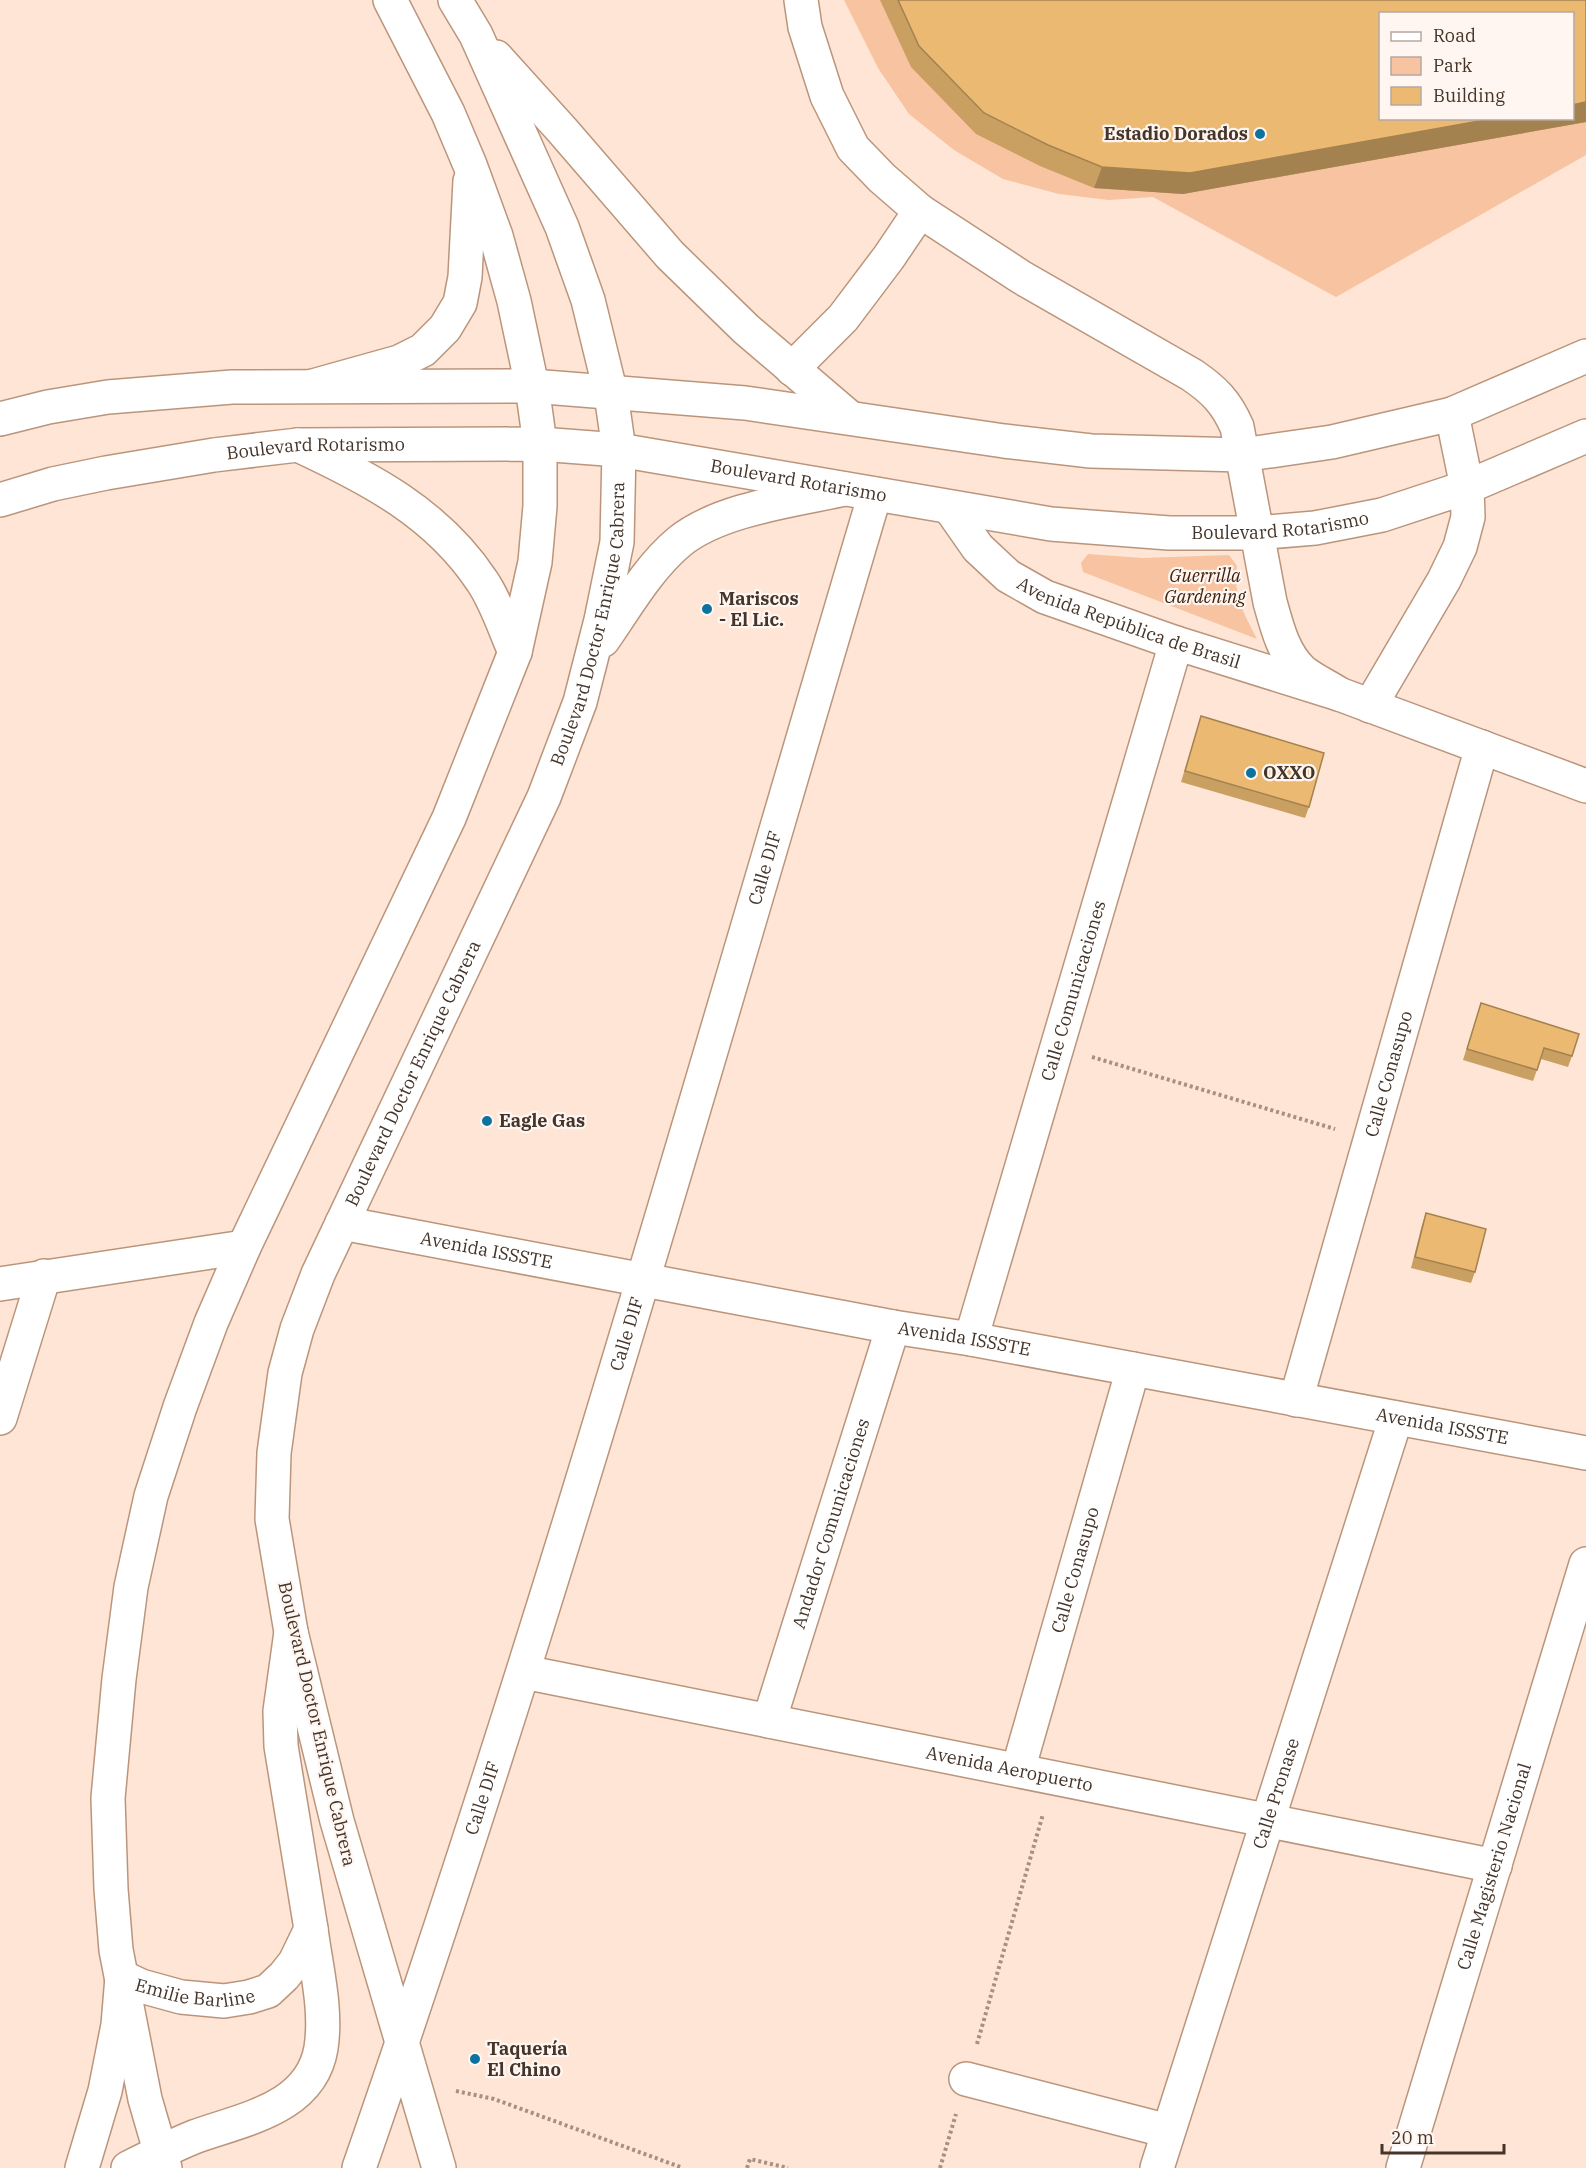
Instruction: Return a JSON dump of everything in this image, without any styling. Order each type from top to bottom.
[{"type":"street","points":[[162,2160],[145,2099],[116,1950],[108,1798],[119,1679],[132,1587],[151,1496],[180,1407],[244,1247],[449,818],[514,652],[535,562],[540,506],[540,444],[532,386],[514,301],[499,246],[470,165],[448,113],[390,0]]},
{"type":"street","name":"Boulevard Doctor Enrique Cabrera","points":[[439,2168],[337,1821],[291,1632],[272,1519],[274,1453],[285,1373],[297,1329],[318,1274],[342,1222],[544,797],[580,702],[618,542],[619,450],[610,394],[588,300],[562,227],[476,35],[455,0]]},
{"type":"street","name":"Avenida República de Brasil","points":[[801,0],[805,27],[827,96],[853,148],[882,178],[920,211],[1021,277],[1192,375],[1213,389],[1229,408],[1237,427],[1270,602],[1286,651],[1302,671],[1339,694]]},
{"type":"street","points":[[476,35],[670,255],[746,329],[849,417]]},
{"type":"street","points":[[313,386],[399,362],[423,350],[445,328],[460,303],[465,277],[470,165]]},
{"type":"street","points":[[792,369],[843,318],[920,211]]},
{"type":"street","points":[[0,419],[48,407],[108,397],[232,387],[532,386],[745,403],[1004,441],[1091,451],[1242,455],[1332,442],[1452,414],[1586,356]]},
{"type":"street","points":[[1370,706],[1444,580],[1460,547],[1468,517],[1467,487],[1452,414]]},
{"type":"street","name":"Boulevard Rotarismo","points":[[0,500],[53,484],[105,473],[298,444],[540,444],[619,450],[1051,524],[1169,532],[1256,533],[1315,528],[1383,514],[1467,487],[1586,436]]},
{"type":"street","points":[[298,444],[389,490],[423,516],[455,546],[483,582],[514,652]]},
{"type":"street","points":[[592,657],[657,564],[678,542],[698,529],[724,518],[860,492]]},
{"type":"street","name":"Calle DIF","points":[[359,2168],[403,2043],[524,1672],[642,1278],[860,492]]},
{"type":"street","name":"Avenida República de Brasil","points":[[950,508],[978,548],[1008,576],[1045,597],[1176,643],[1339,694],[1586,786]]},
{"type":"street","name":"Calle Comunicaciones","points":[[971,1339],[1176,643]]},
{"type":"street","name":"Calle Conasupo","points":[[1296,1400],[1482,747]]},
{"type":"street","name":"Avenida ISSSTE","points":[[342,1222],[893,1327],[971,1339],[1586,1453]]},
{"type":"street","points":[[0,1284],[244,1247]]},
{"type":"street","points":[[0,1418],[44,1276]]},
{"type":"street","name":"Andador Comunicaciones","points":[[770,1721],[893,1327]]},
{"type":"street","name":"Calle Conasupo","points":[[1018,1770],[1133,1369]]},
{"type":"street","name":"Calle Pronase","points":[[1157,2168],[1396,1418]]},
{"type":"street","name":"Calle Magisterio Nacional","points":[[1403,2168],[1586,1564]]},
{"type":"street","points":[[128,2168],[162,2160],[192,2138],[275,2109],[304,2088],[315,2068],[321,2048],[322,2021],[281,1746],[280,1711],[291,1632]]},
{"type":"street","name":"Avenida Aeropuerto","points":[[524,1672],[1495,1866]]},
{"type":"street","name":"Emilie Barline","points":[[82,2168],[105,2091],[118,2025],[122,1977],[141,1986],[181,1997],[224,2001],[249,1997],[268,1991],[284,1976],[295,1962],[310,1929]]},
{"type":"street","points":[[966,2079],[1168,2131]]},
{"type":"path","points":[[1058,1046],[1370,1140]]},
{"type":"path","points":[[940,2168],[1053,1778]]},
{"type":"path","points":[[414,2082],[494,2099],[683,2168]]},
{"type":"path","points":[[747,2168],[750,2158],[788,2168]]},
{"type":"green space","name":"Estadio Dorados","points":[[844,0],[1586,0],[1586,155],[1336,297],[1153,197],[1109,200],[1059,194],[1003,179],[954,150],[909,114],[878,68]]},
{"type":"green space","name":"Guerrilla Gardening","points":[[1088,554],[1143,558],[1229,555],[1237,566],[1236,586],[1241,604],[1257,639],[1083,572],[1081,563]]},
{"type":"building","points":[[898,0],[1586,0],[1586,102],[1574,105],[1574,12],[1379,12],[1379,120],[1485,120],[1190,173],[1102,167],[1048,145],[984,113],[919,46]]},
{"type":"building","name":"OXXO","points":[[1201,716],[1324,753],[1309,807],[1185,771]]},
{"type":"building","points":[[1481,1003],[1579,1034],[1572,1056],[1544,1048],[1537,1070],[1467,1049]]},
{"type":"building","points":[[1426,1213],[1486,1229],[1475,1272],[1415,1257]]},
{"type":"place","name":"Estadio Dorados","points":[[1260,134]]},
{"type":"place","name":"Mariscos - El Lic.","points":[[707,609]]},
{"type":"place","name":"OXXO","points":[[1251,773]]},
{"type":"place","name":"Eagle Gas","points":[[487,1121]]},
{"type":"place","name":"Taquería El Chino","points":[[475,2059]]}]
